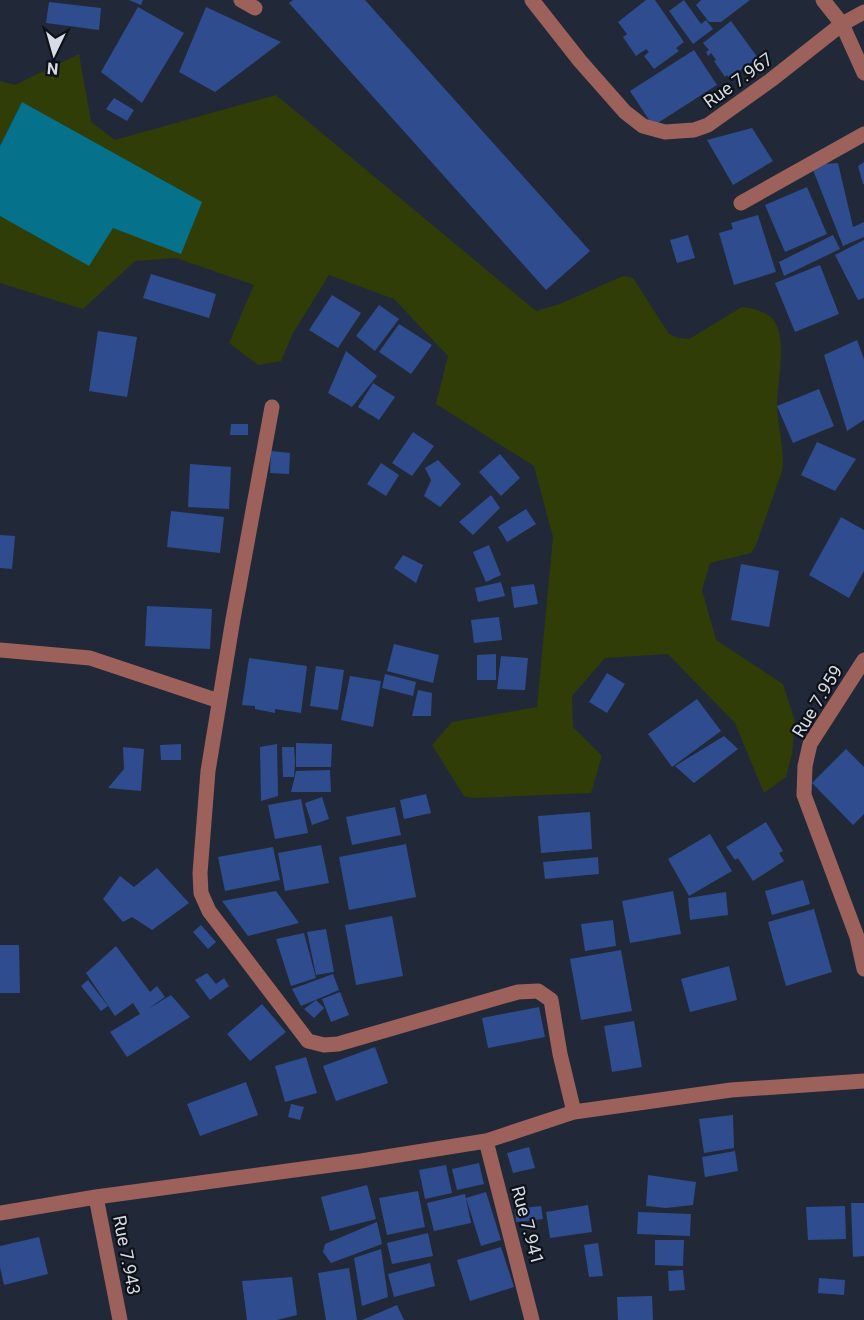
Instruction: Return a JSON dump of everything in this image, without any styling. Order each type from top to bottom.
[{"type":"street","points":[[241,0],[255,8]]},
{"type":"street","name":"Rue 7.967","points":[[532,0],[580,62],[625,112],[643,126],[665,132],[694,130],[716,120],[842,24],[864,12]]},
{"type":"street","points":[[823,0],[842,24],[864,73]]},
{"type":"street","points":[[741,203],[864,134]]},
{"type":"street","points":[[273,407],[208,771],[200,873],[201,893],[209,911],[308,1041],[324,1045],[338,1044],[518,992],[538,991],[551,1000],[560,1054],[574,1112]]},
{"type":"street","points":[[0,650],[90,658],[219,701]]},
{"type":"street","name":"Rue 7.959","points":[[864,660],[810,744],[805,766],[804,795],[857,937],[864,969]]},
{"type":"street","points":[[0,1213],[486,1141],[574,1112],[731,1090],[864,1081]]},
{"type":"street","name":"Rue 7.941","points":[[486,1141],[532,1320]]},
{"type":"street","name":"Rue 7.943","points":[[96,1197],[120,1320]]},
{"type":"green space","points":[[79,54],[91,122],[115,140],[276,95],[536,311],[560,304],[623,276],[633,278],[669,334],[678,338],[689,339],[742,307],[760,311],[775,322],[779,331],[781,351],[777,406],[783,455],[782,471],[756,545],[751,553],[710,563],[702,590],[716,640],[783,684],[795,721],[792,754],[786,777],[764,793],[735,723],[668,654],[605,658],[572,696],[573,727],[602,756],[591,793],[474,798],[464,796],[432,745],[452,722],[537,707],[553,537],[534,466],[436,404],[448,356],[394,299],[329,275],[293,333],[281,361],[258,365],[229,343],[254,285],[176,258],[135,261],[83,309],[0,283],[0,216],[89,265],[22,102],[0,146],[0,81],[15,85]]},
{"type":"water","points":[[22,102],[202,202],[181,254],[113,228],[89,266],[0,216],[0,146]]},
{"type":"building","points":[[129,0],[143,0],[141,5]]},
{"type":"building","points":[[293,0],[365,0],[590,251],[546,290],[289,3]]},
{"type":"building","points":[[646,0],[655,0],[684,42],[676,48],[679,51],[654,69],[644,56],[649,52],[646,49],[636,56],[623,37],[627,34],[618,22]]},
{"type":"building","points":[[684,0],[701,24],[706,20],[713,29],[693,44],[669,11]]},
{"type":"building","points":[[701,0],[750,0],[721,22],[709,22],[696,5]]},
{"type":"building","points":[[49,2],[101,8],[99,30],[46,23]]},
{"type":"building","points":[[138,7],[184,33],[142,103],[101,72]]},
{"type":"building","points":[[206,7],[281,42],[215,92],[179,72]]},
{"type":"building","points":[[731,21],[758,58],[729,78],[727,75],[725,77],[711,53],[708,56],[706,52],[709,50],[703,43]]},
{"type":"building","points":[[694,50],[717,85],[653,126],[630,91]]},
{"type":"building","points":[[114,98],[134,110],[127,121],[106,109]]},
{"type":"building","points":[[752,128],[773,161],[733,185],[707,140]]},
{"type":"building","points":[[864,162],[864,184],[863,184],[858,166]]},
{"type":"building","points":[[838,163],[853,227],[864,222],[864,237],[843,246],[811,165]]},
{"type":"building","points":[[807,187],[827,234],[785,252],[765,205]]},
{"type":"building","points":[[758,215],[776,272],[734,285],[719,233],[733,229],[731,223]]},
{"type":"building","points":[[688,235],[695,258],[677,263],[670,240]]},
{"type":"building","points":[[833,235],[840,249],[784,276],[779,262]]},
{"type":"building","points":[[864,240],[864,298],[858,300],[835,255]]},
{"type":"building","points":[[820,265],[839,314],[795,332],[775,283]]},
{"type":"building","points":[[151,274],[216,294],[209,318],[143,298]]},
{"type":"building","points":[[332,295],[361,313],[338,348],[309,330]]},
{"type":"building","points":[[379,305],[399,319],[375,351],[356,336]]},
{"type":"building","points":[[399,324],[432,345],[411,374],[379,352]]},
{"type":"building","points":[[98,331],[137,337],[127,397],[89,391]]},
{"type":"building","points":[[857,340],[864,359],[864,420],[847,431],[824,355]]},
{"type":"building","points":[[346,351],[377,376],[352,407],[328,393]]},
{"type":"building","points":[[373,383],[395,397],[379,420],[358,407]]},
{"type":"building","points":[[819,389],[834,426],[793,443],[777,406]]},
{"type":"building","points":[[231,424],[248,424],[248,435],[230,435]]},
{"type":"building","points":[[413,432],[434,446],[412,476],[392,463]]},
{"type":"building","points":[[817,442],[856,459],[835,491],[801,475]]},
{"type":"building","points":[[271,451],[290,453],[289,474],[270,473]]},
{"type":"building","points":[[500,454],[520,478],[501,496],[479,472]]},
{"type":"building","points":[[438,460],[461,484],[440,507],[424,496],[431,480],[425,468]]},
{"type":"building","points":[[381,463],[399,475],[386,496],[367,484]]},
{"type":"building","points":[[190,464],[231,467],[229,509],[188,507]]},
{"type":"building","points":[[491,495],[500,508],[473,535],[459,522]]},
{"type":"building","points":[[526,509],[536,524],[507,542],[498,527]]},
{"type":"building","points":[[171,511],[224,517],[220,553],[167,547]]},
{"type":"building","points":[[841,517],[864,530],[864,571],[849,598],[809,575]]},
{"type":"building","points":[[0,535],[15,536],[12,569],[0,568]]},
{"type":"building","points":[[489,545],[501,575],[486,582],[473,552]]},
{"type":"building","points":[[403,555],[423,565],[416,583],[394,568]]},
{"type":"building","points":[[741,564],[779,571],[769,627],[731,620]]},
{"type":"building","points":[[501,582],[505,596],[478,602],[475,588]]},
{"type":"building","points":[[534,584],[538,604],[514,608],[511,587]]},
{"type":"building","points":[[147,606],[212,609],[210,649],[145,646]]},
{"type":"building","points":[[499,617],[502,640],[474,643],[471,620]]},
{"type":"building","points":[[394,644],[439,655],[433,683],[387,671]]},
{"type":"building","points":[[496,654],[496,680],[477,680],[477,655]]},
{"type":"building","points":[[501,656],[528,658],[525,690],[497,689]]},
{"type":"building","points":[[249,658],[307,666],[301,713],[275,709],[275,713],[255,709],[255,706],[242,705]]},
{"type":"building","points":[[316,666],[344,670],[338,710],[310,706]]},
{"type":"building","points":[[607,673],[625,684],[607,713],[589,702]]},
{"type":"building","points":[[385,674],[416,682],[413,696],[382,688]]},
{"type":"building","points":[[350,676],[381,681],[373,727],[341,720]]},
{"type":"building","points":[[418,690],[432,693],[431,716],[412,716]]},
{"type":"building","points":[[697,699],[721,731],[672,767],[648,734]]},
{"type":"building","points":[[724,736],[738,749],[694,783],[675,766]]},
{"type":"building","points":[[296,743],[332,744],[331,767],[296,767]]},
{"type":"building","points":[[181,744],[181,760],[161,760],[160,745]]},
{"type":"building","points":[[277,744],[278,796],[261,801],[260,747]]},
{"type":"building","points":[[123,747],[144,749],[141,791],[108,788],[124,769]]},
{"type":"building","points":[[282,747],[294,747],[294,777],[283,777]]},
{"type":"building","points":[[846,749],[864,767],[864,814],[853,825],[812,783]]},
{"type":"building","points":[[330,770],[331,792],[291,792],[296,771]]},
{"type":"building","points":[[426,794],[431,813],[404,819],[400,800]]},
{"type":"building","points":[[322,797],[329,819],[312,825],[305,803]]},
{"type":"building","points":[[301,799],[308,833],[275,839],[268,805]]},
{"type":"building","points":[[395,807],[401,835],[352,845],[346,817]]},
{"type":"building","points":[[590,812],[592,849],[541,853],[538,816]]},
{"type":"building","points":[[766,822],[783,851],[779,853],[784,861],[753,881],[738,858],[735,860],[726,847]]},
{"type":"building","points":[[710,834],[732,871],[689,896],[668,859]]},
{"type":"building","points":[[406,844],[416,897],[349,910],[339,857]]},
{"type":"building","points":[[321,845],[329,883],[285,891],[278,853]]},
{"type":"building","points":[[273,847],[280,880],[225,891],[218,857]]},
{"type":"building","points":[[598,857],[599,874],[545,879],[543,862]]},
{"type":"building","points":[[157,868],[189,903],[152,930],[132,917],[123,922],[103,899],[120,876],[134,887]]},
{"type":"building","points":[[803,880],[810,904],[772,915],[765,891]]},
{"type":"building","points":[[276,891],[299,923],[248,936],[222,901]]},
{"type":"building","points":[[673,891],[681,934],[630,943],[622,901]]},
{"type":"building","points":[[726,892],[728,915],[690,920],[688,898]]},
{"type":"building","points":[[814,909],[832,972],[786,986],[768,922]]},
{"type":"building","points":[[392,916],[403,976],[356,985],[345,925]]},
{"type":"building","points":[[613,920],[616,946],[585,951],[581,924]]},
{"type":"building","points":[[201,925],[216,942],[208,949],[193,932]]},
{"type":"building","points":[[326,929],[334,972],[316,975],[307,932]]},
{"type":"building","points":[[304,933],[316,978],[291,986],[276,939]]},
{"type":"building","points":[[0,945],[19,945],[20,993],[0,993]]},
{"type":"building","points":[[116,946],[150,992],[157,986],[165,997],[148,1009],[171,995],[190,1017],[127,1057],[110,1032],[140,1014],[133,1003],[115,1016],[86,973]]},
{"type":"building","points":[[621,950],[632,1011],[581,1020],[570,959]]},
{"type":"building","points":[[729,966],[737,1000],[690,1012],[681,979]]},
{"type":"building","points":[[207,973],[216,984],[224,978],[229,986],[210,1000],[195,980]]},
{"type":"building","points":[[333,974],[339,990],[301,1006],[292,989]]},
{"type":"building","points":[[88,980],[108,1006],[101,1011],[81,986]]},
{"type":"building","points":[[340,992],[349,1015],[331,1022],[322,999]]},
{"type":"building","points":[[316,1000],[324,1008],[314,1018],[304,1009]]},
{"type":"building","points":[[262,1004],[286,1032],[250,1061],[227,1034]]},
{"type":"building","points":[[539,1007],[545,1037],[488,1048],[482,1018]]},
{"type":"building","points":[[634,1021],[642,1067],[612,1072],[604,1026]]},
{"type":"building","points":[[375,1047],[388,1083],[336,1101],[323,1066]]},
{"type":"building","points":[[306,1057],[317,1093],[285,1102],[275,1066]]},
{"type":"building","points":[[246,1082],[258,1115],[200,1136],[187,1104]]},
{"type":"building","points":[[291,1104],[304,1107],[300,1120],[288,1117]]},
{"type":"building","points":[[733,1115],[734,1148],[704,1153],[699,1119]]},
{"type":"building","points":[[529,1147],[535,1168],[513,1173],[507,1153]]},
{"type":"building","points":[[735,1151],[738,1171],[705,1177],[702,1157]]},
{"type":"building","points":[[479,1163],[484,1184],[457,1190],[452,1169]]},
{"type":"building","points":[[446,1165],[452,1193],[425,1199],[419,1170]]},
{"type":"building","points":[[648,1175],[696,1182],[693,1205],[666,1208],[646,1206]]},
{"type":"building","points":[[367,1185],[376,1219],[330,1231],[321,1197]]},
{"type":"building","points":[[418,1191],[425,1227],[387,1235],[379,1198]]},
{"type":"building","points":[[486,1192],[501,1240],[481,1246],[466,1198]]},
{"type":"building","points":[[465,1194],[471,1223],[434,1231],[427,1203]]},
{"type":"building","points":[[851,1203],[864,1203],[864,1256],[853,1257]]},
{"type":"building","points":[[588,1205],[592,1232],[550,1238],[546,1212]]},
{"type":"building","points":[[541,1206],[543,1219],[516,1222],[515,1209]]},
{"type":"building","points":[[845,1206],[846,1239],[808,1240],[806,1207]]},
{"type":"building","points":[[638,1212],[691,1214],[690,1236],[637,1234]]},
{"type":"building","points":[[377,1222],[382,1244],[331,1263],[323,1252],[325,1244]]},
{"type":"building","points":[[428,1233],[433,1256],[392,1264],[387,1243]]},
{"type":"building","points":[[39,1237],[48,1274],[4,1285],[0,1267],[0,1246]]},
{"type":"building","points":[[655,1240],[684,1240],[683,1266],[655,1265]]},
{"type":"building","points":[[598,1243],[603,1276],[589,1277],[584,1245]]},
{"type":"building","points":[[501,1247],[514,1287],[470,1301],[457,1260]]},
{"type":"building","points":[[381,1249],[388,1297],[362,1306],[354,1258]]},
{"type":"building","points":[[430,1263],[435,1286],[394,1297],[388,1274]]},
{"type":"building","points":[[349,1268],[357,1320],[326,1320],[318,1273]]},
{"type":"building","points":[[683,1270],[685,1290],[669,1291],[668,1271]]},
{"type":"building","points":[[292,1277],[297,1315],[277,1320],[247,1320],[242,1281]]},
{"type":"building","points":[[819,1278],[845,1280],[844,1295],[818,1293]]},
{"type":"building","points":[[652,1296],[653,1320],[618,1320],[617,1297]]},
{"type":"building","points":[[397,1305],[404,1320],[362,1320]]}]
